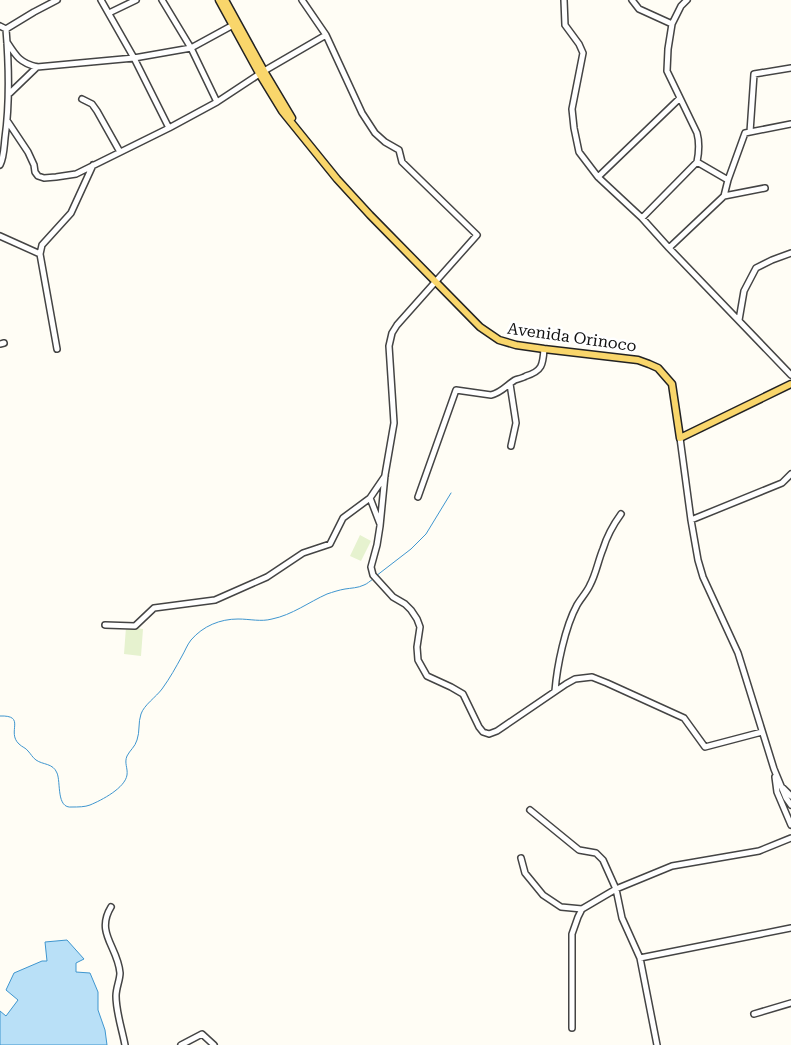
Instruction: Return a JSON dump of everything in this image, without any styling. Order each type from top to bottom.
[{"type":"main road","name":"Avenida Orinoco","points":[[219,0],[235,24],[282,111],[337,179],[480,327],[499,340],[516,345],[638,360],[658,368],[672,384],[680,438]]},
{"type":"main road","name":"Avenida Orinoco","points":[[225,0],[235,24]]},
{"type":"main road","points":[[680,438],[791,384]]},
{"type":"street","points":[[6,29],[57,0]]},
{"type":"street","points":[[101,0],[134,58],[169,128]]},
{"type":"street","points":[[109,13],[136,0]]},
{"type":"street","points":[[162,0],[190,48],[217,102]]},
{"type":"street","points":[[302,0],[326,35],[362,113],[375,133],[385,142],[399,150],[402,162],[477,235],[397,325],[389,346],[394,422],[385,475],[377,545],[371,567],[373,575],[393,597],[405,604],[417,619],[420,627],[417,647],[418,660],[422,668],[428,676],[463,694],[479,727],[483,732],[489,734],[497,731],[566,684],[575,680],[592,677],[684,718],[705,747],[762,732]]},
{"type":"street","points":[[564,0],[565,25],[579,44],[583,53],[572,109],[574,128],[580,152],[598,177],[642,218],[791,375]]},
{"type":"street","points":[[632,0],[639,9],[672,24]]},
{"type":"street","points":[[642,218],[697,162],[699,152],[697,133],[667,72],[672,24],[681,6],[687,0]]},
{"type":"street","points":[[7,42],[16,56],[26,64],[37,67],[134,58],[190,48],[235,24]]},
{"type":"street","points":[[0,26],[6,29]]},
{"type":"street","points":[[0,165],[8,122],[10,93],[6,29]]},
{"type":"street","points":[[8,122],[28,152],[38,176],[44,178],[76,174],[217,102],[326,35]]},
{"type":"street","points":[[10,93],[37,67]]},
{"type":"street","points":[[750,132],[754,74],[791,68]]},
{"type":"street","points":[[598,177],[680,98]]},
{"type":"street","points":[[82,99],[92,104],[120,152]]},
{"type":"street","points":[[724,196],[745,133],[791,124]]},
{"type":"street","points":[[697,162],[728,180]]},
{"type":"street","points":[[57,349],[40,254],[42,245],[72,213],[94,165]]},
{"type":"street","points":[[669,248],[724,196],[765,188]]},
{"type":"street","points":[[0,236],[40,254]]},
{"type":"street","points":[[739,320],[744,291],[756,268],[791,253]]},
{"type":"street","points":[[418,497],[456,390],[496,394],[515,380],[536,373],[543,361],[544,349]]},
{"type":"street","points":[[510,384],[516,423],[511,446]]},
{"type":"street","name":"Avenida Orinoco","points":[[680,438],[691,520],[703,577],[738,652],[774,769],[780,786],[789,798],[791,805]]},
{"type":"street","points":[[691,520],[782,483],[791,474]]},
{"type":"street","points":[[105,625],[135,626],[154,608],[215,600],[267,577],[303,553],[330,544],[343,518],[370,498],[385,475]]},
{"type":"street","points":[[370,498],[380,526]]},
{"type":"street","points":[[555,691],[557,674],[569,626],[577,605],[590,586],[612,527],[621,514]]},
{"type":"street","points":[[774,769],[777,792],[791,825]]},
{"type":"street","points":[[530,810],[579,850],[596,853],[603,860],[616,889],[622,918],[640,958],[657,1045]]},
{"type":"street","points":[[521,858],[525,873],[544,895],[561,908],[582,909],[616,889],[672,866],[759,851],[791,838]]},
{"type":"street","points":[[111,907],[106,914],[104,928],[120,974],[116,994],[125,1045]]},
{"type":"street","points":[[572,1028],[572,934],[582,909]]},
{"type":"street","points":[[640,958],[791,928]]},
{"type":"street","points":[[754,1014],[791,1003]]},
{"type":"street","points":[[181,1045],[202,1034],[214,1045]]},
{"type":"green space","points":[[360,535],[371,541],[361,561],[350,556]]},
{"type":"green space","points":[[126,627],[143,629],[141,656],[124,654]]},
{"type":"water","points":[[67,940],[84,959],[76,963],[76,972],[90,973],[98,992],[98,1010],[105,1030],[107,1045],[0,1045],[0,1011],[6,1016],[18,1000],[6,990],[14,973],[42,961],[47,961],[45,942]]},
{"type":"waterway","points":[[376,576],[411,549],[426,534],[451,493]]},
{"type":"waterway","points":[[0,716],[13,718],[14,734],[19,744],[33,758],[55,770],[63,804],[72,807],[90,805],[118,789],[125,780],[127,775],[126,759],[137,740],[140,717],[143,711],[147,704],[162,689],[190,642],[201,631],[212,624],[225,620],[268,620],[279,617],[327,594],[362,586],[373,579]]}]
